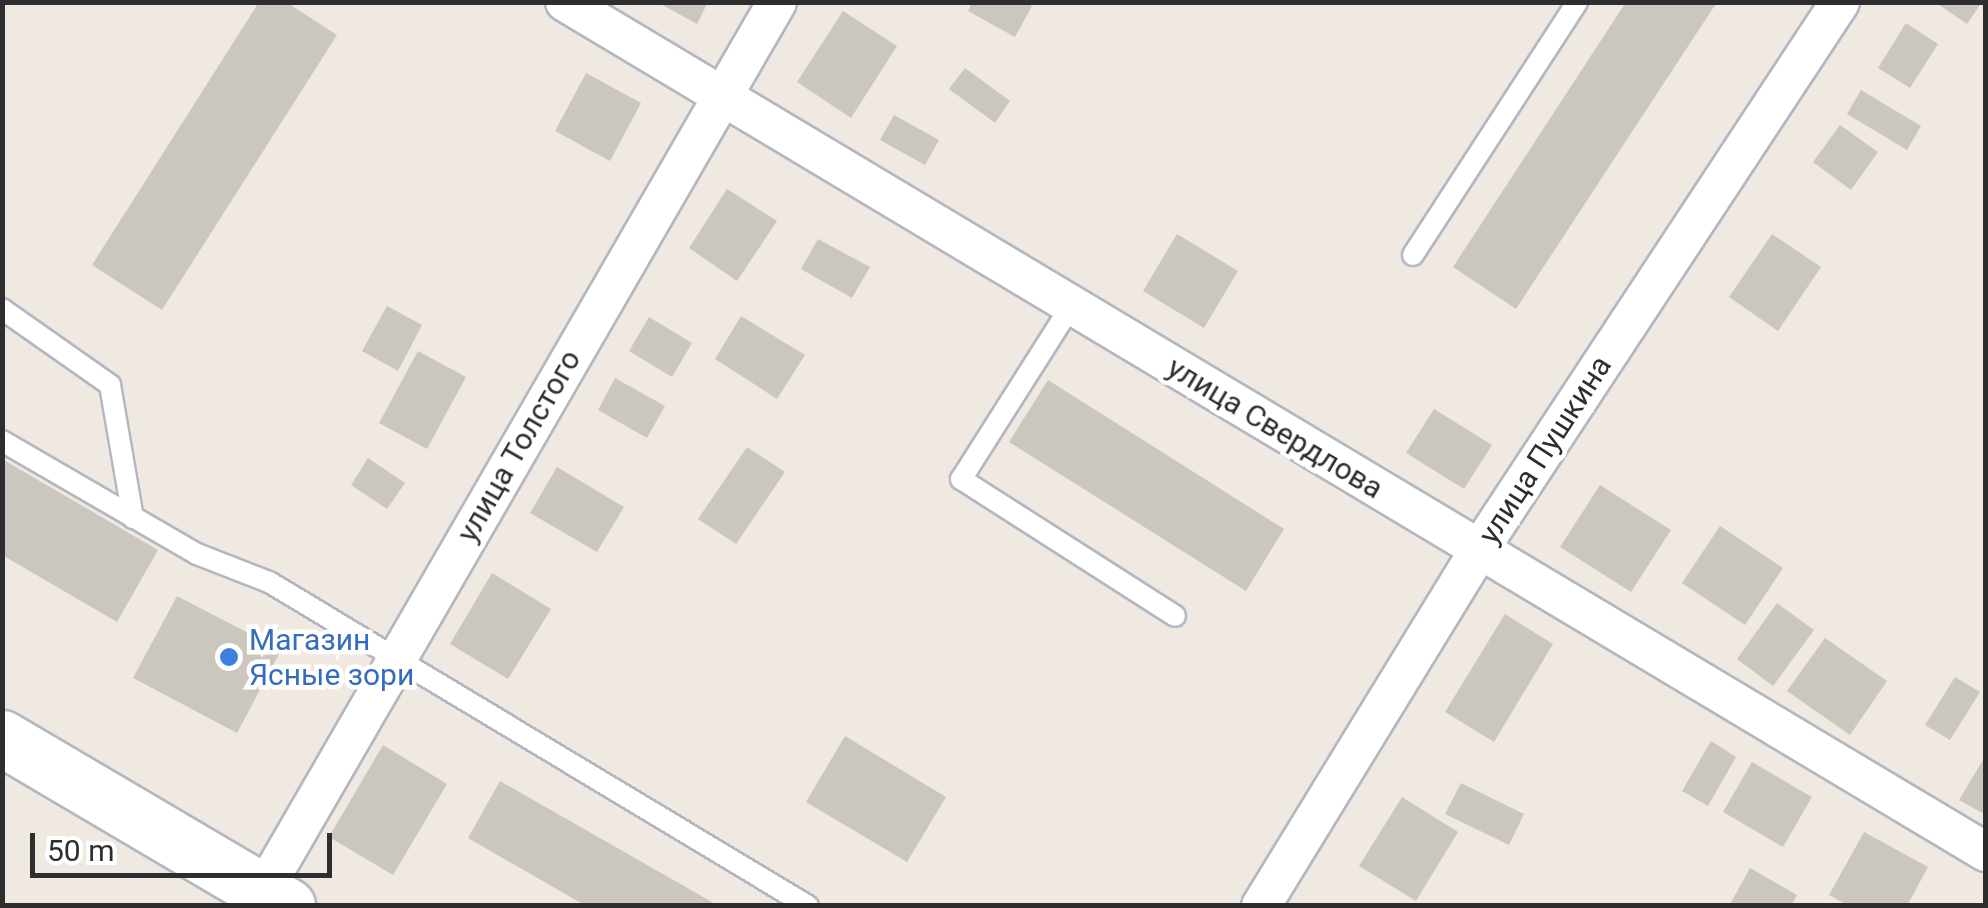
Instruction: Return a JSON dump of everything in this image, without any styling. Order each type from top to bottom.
[{"type":"main road","points":[[2,738],[275,898]]},
{"type":"street","name":"улица Свердлова","points":[[565,2],[1986,852]]},
{"type":"street","name":"улица Толстого","points":[[275,898],[393,664],[719,96],[777,2]]},
{"type":"street","name":"улица Пушкина","points":[[1261,906],[1479,550],[1840,2]]},
{"type":"lane","points":[[1412,255],[1577,2]]},
{"type":"lane","points":[[1071,306],[960,479],[1175,616]]},
{"type":"lane","points":[[2,310],[110,384],[134,518]]},
{"type":"lane","points":[[2,440],[134,518],[269,582],[393,664],[808,906]]},
{"type":"building","points":[[259,2],[286,2],[337,35],[162,310],[92,265]]},
{"type":"building","points":[[657,2],[708,2],[697,24]]},
{"type":"building","points":[[972,2],[1025,2],[1032,6],[1015,37],[968,11]]},
{"type":"building","points":[[1626,2],[1717,2],[1516,309],[1453,267]]},
{"type":"building","points":[[1935,2],[1982,2],[1967,24]]},
{"type":"building","points":[[843,11],[897,46],[851,118],[797,82]]},
{"type":"building","points":[[1906,23],[1938,44],[1910,88],[1878,68]]},
{"type":"building","points":[[965,68],[1010,101],[995,123],[949,89]]},
{"type":"building","points":[[586,73],[641,103],[610,161],[555,131]]},
{"type":"building","points":[[1861,90],[1921,126],[1907,150],[1847,114]]},
{"type":"building","points":[[894,115],[939,140],[925,165],[880,140]]},
{"type":"building","points":[[1840,125],[1878,152],[1851,190],[1813,162]]},
{"type":"building","points":[[727,189],[777,221],[737,281],[689,248]]},
{"type":"building","points":[[1177,234],[1238,271],[1204,328],[1143,291]]},
{"type":"building","points":[[1772,234],[1821,267],[1778,331],[1729,297]]},
{"type":"building","points":[[818,239],[870,267],[852,298],[801,269]]},
{"type":"building","points":[[387,306],[422,325],[398,371],[362,351]]},
{"type":"building","points":[[741,316],[805,355],[777,399],[715,359]]},
{"type":"building","points":[[649,317],[692,343],[672,377],[629,351]]},
{"type":"building","points":[[418,351],[466,377],[427,449],[379,423]]},
{"type":"building","points":[[615,378],[665,406],[647,438],[598,410]]},
{"type":"building","points":[[1048,380],[1284,529],[1246,591],[1009,442]]},
{"type":"building","points":[[1434,409],[1492,445],[1464,489],[1406,453]]},
{"type":"building","points":[[747,447],[785,472],[736,544],[698,519]]},
{"type":"building","points":[[368,458],[405,483],[387,509],[351,485]]},
{"type":"building","points":[[2,459],[158,550],[117,622],[2,555]]},
{"type":"building","points":[[557,467],[624,507],[597,552],[530,513]]},
{"type":"building","points":[[1600,485],[1671,530],[1631,592],[1560,547]]},
{"type":"building","points":[[1720,526],[1783,568],[1745,625],[1682,583]]},
{"type":"building","points":[[492,573],[551,609],[508,679],[450,644]]},
{"type":"building","points":[[177,596],[281,650],[237,733],[133,678]]},
{"type":"building","points":[[1777,603],[1814,630],[1773,686],[1737,659]]},
{"type":"building","points":[[1505,614],[1553,644],[1494,742],[1445,712]]},
{"type":"building","points":[[1825,638],[1887,681],[1850,735],[1787,691]]},
{"type":"building","points":[[1955,677],[1980,692],[1950,740],[1925,725]]},
{"type":"building","points":[[845,736],[946,797],[907,862],[806,802]]},
{"type":"building","points":[[1711,741],[1736,757],[1708,806],[1682,791]]},
{"type":"building","points":[[383,745],[447,784],[393,875],[329,837]]},
{"type":"building","points":[[1986,755],[1986,815],[1959,800]]},
{"type":"building","points":[[1752,762],[1812,797],[1783,847],[1723,812]]},
{"type":"building","points":[[500,781],[719,906],[586,906],[468,838]]},
{"type":"building","points":[[1461,783],[1524,814],[1509,845],[1445,814]]},
{"type":"building","points":[[1402,797],[1458,832],[1416,901],[1359,866]]},
{"type":"building","points":[[1864,832],[1928,867],[1907,906],[1849,906],[1829,895]]},
{"type":"building","points":[[1750,868],[1797,895],[1791,906],[1729,906]]},
{"type":"place","name":"Магазин Ясные зори","points":[[229,657]]}]
